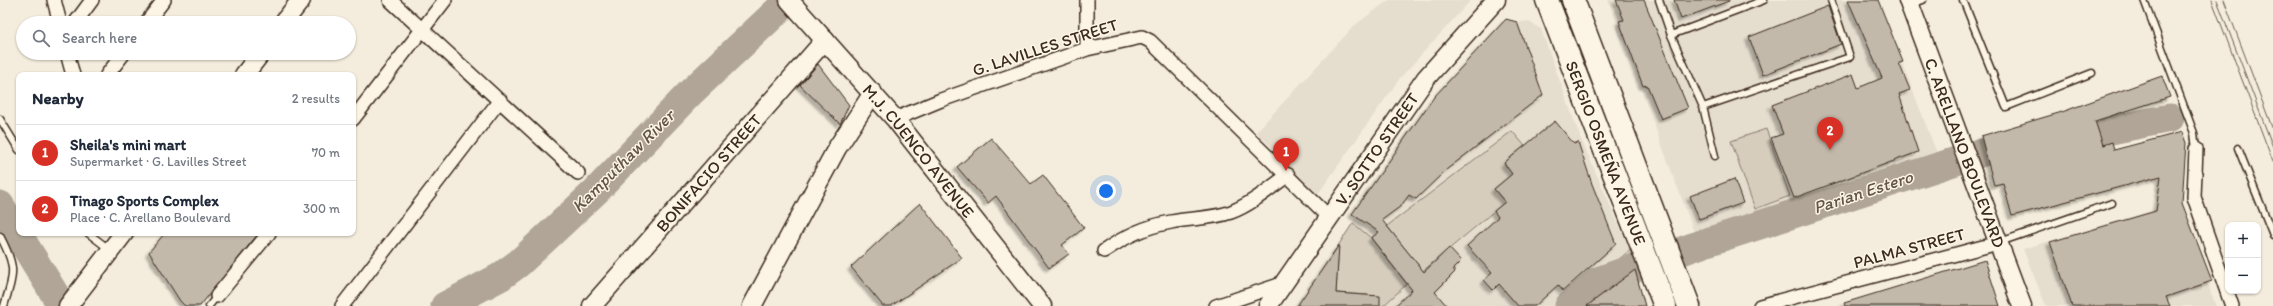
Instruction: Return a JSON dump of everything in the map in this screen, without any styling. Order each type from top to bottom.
[{"type":"highway","name":"SERGIO OSMEÑA AVENUE","points":[[1572,0],[1690,306]]},
{"type":"highway","name":"SERGIO OSMEÑA AVENUE","points":[[1545,2],[1665,306]]},
{"type":"main road","points":[[289,16],[301,0]]},
{"type":"main road","name":"V. SOTTO STREET","points":[[1268,306],[1426,78],[1496,0]]},
{"type":"main road","name":"C. ARELLANO BOULEVARD","points":[[1914,2],[1962,150],[1970,167],[2022,306]]},
{"type":"main road","name":"M.J. CUENCO AVENUE","points":[[794,5],[895,119],[1042,306]]},
{"type":"main road","name":"BONIFACIO STREET","points":[[592,306],[825,40]]},
{"type":"main road","points":[[246,72],[256,60]]},
{"type":"main road","points":[[752,306],[837,148],[873,93]]},
{"type":"main road","points":[[72,301],[122,236]]},
{"type":"street","points":[[54,0],[58,16]]},
{"type":"street","points":[[80,16],[92,0]]},
{"type":"street","points":[[151,16],[164,0]]},
{"type":"street","points":[[390,0],[500,100],[578,174]]},
{"type":"street","points":[[356,115],[446,0]]},
{"type":"street","points":[[1087,0],[1087,49]]},
{"type":"street","name":"G. LAVILLES STREET","points":[[895,119],[940,100],[1087,49],[1142,36],[1150,41],[1288,175],[1330,218]]},
{"type":"street","points":[[69,60],[72,72]]},
{"type":"street","points":[[109,72],[119,60]]},
{"type":"street","points":[[342,306],[500,100]]},
{"type":"street","points":[[2196,149],[2194,197],[2232,306]]},
{"type":"street","points":[[1104,251],[1131,233],[1157,225],[1215,217],[1231,212],[1243,207],[1288,175]]},
{"type":"street","points":[[213,301],[267,236]]},
{"type":"street","name":"PALMA STREET","points":[[1760,306],[1998,243]]},
{"type":"street","points":[[1216,306],[1282,284]]},
{"type":"lane","points":[[1659,0],[1671,35],[1702,107],[1714,156]]},
{"type":"lane","points":[[1671,35],[1764,0]]},
{"type":"lane","points":[[1702,107],[1850,56],[1831,0]]},
{"type":"lane","points":[[1963,0],[2006,107],[2092,74]]},
{"type":"lane","points":[[2144,0],[2194,133],[2196,149]]},
{"type":"lane","points":[[0,119],[16,145]]},
{"type":"lane","points":[[2238,148],[2273,235]]},
{"type":"lane","name":"PALMA STREET","points":[[1998,243],[2112,204]]},
{"type":"lane","points":[[0,236],[12,257],[14,269],[4,306]]},
{"type":"lane","points":[[92,236],[111,250]]},
{"type":"shaded area","points":[[1389,0],[1471,0],[1400,78],[1318,194],[1256,132],[1355,25]]},
{"type":"shaded area","points":[[1608,0],[1878,0],[1938,156],[1694,232]]},
{"type":"shaded area","points":[[1527,21],[1541,29],[1581,139],[1630,250],[1563,306],[1297,306],[1403,146],[1512,24]]},
{"type":"shaded area","points":[[1766,129],[1790,196],[1755,209],[1731,141]]},
{"type":"shaded area","points":[[1512,131],[1525,146],[1504,163],[1513,174],[1494,189],[1505,202],[1423,271],[1387,226]]},
{"type":"shaded area","points":[[2177,203],[2216,306],[2046,306],[2023,249]]},
{"type":"shaded area","points":[[1353,223],[1371,238],[1407,284],[1383,306],[1375,306],[1368,295],[1336,293],[1338,260],[1332,255]]},
{"type":"shaded area","points":[[1630,250],[1635,270],[1586,306],[1563,306]]},
{"type":"pier","points":[[2207,0],[2273,0],[2273,166],[2271,167]]},
{"type":"building","points":[[1616,0],[1644,0],[1688,108],[1661,119],[1647,85],[1643,86],[1619,21],[1624,20]]},
{"type":"building","points":[[1674,0],[1729,0],[1729,1],[1681,19]]},
{"type":"building","points":[[1848,0],[1878,0],[1903,62],[1899,63],[1910,90],[1899,94],[1918,152],[1794,198],[1771,138],[1783,134],[1772,105],[1853,74],[1858,88],[1882,78]]},
{"type":"building","points":[[1828,6],[1841,44],[1763,75],[1749,37]]},
{"type":"building","points":[[1506,19],[1517,22],[1543,95],[1446,170],[1416,199],[1409,195],[1401,206],[1382,220],[1424,272],[1449,248],[1461,261],[1453,269],[1455,272],[1435,292],[1447,306],[1395,306],[1412,290],[1371,238],[1379,232],[1352,214],[1434,97]]},
{"type":"building","points":[[818,64],[849,105],[840,124],[800,85]]},
{"type":"building","points":[[2162,76],[2170,97],[2095,121],[2103,145],[2112,142],[2114,150],[2182,132],[2186,143],[2182,203],[2212,281],[2166,297],[2170,306],[2072,306],[2050,242],[2156,211],[2161,176],[2012,216],[2003,183],[1994,185],[1981,136],[2062,112]]},
{"type":"building","points":[[1555,121],[1574,144],[1578,142],[1592,184],[1616,244],[1563,291],[1558,285],[1535,306],[1518,306],[1499,284],[1493,290],[1484,280],[1492,273],[1467,246],[1498,217],[1494,211],[1505,202],[1494,189],[1512,174],[1504,163]]},
{"type":"building","points":[[991,138],[1031,184],[1043,175],[1084,228],[1062,245],[1069,254],[1049,268],[996,196],[988,203],[957,167]]},
{"type":"building","points":[[1734,179],[1743,203],[1699,219],[1690,196]]},
{"type":"building","points":[[920,203],[962,258],[891,306],[883,306],[851,267]]},
{"type":"building","points":[[162,236],[257,236],[200,306],[185,306],[180,301],[149,252]]},
{"type":"building","points":[[1339,245],[1336,293],[1380,296],[1380,306],[1297,306]]},
{"type":"building","points":[[1985,260],[2000,306],[1845,306],[1844,303]]},
{"type":"building","points":[[1635,270],[1645,306],[1587,306]]},
{"type":"waterway","name":"Kamputhaw River","points":[[445,306],[500,277],[519,263],[596,191],[690,93],[789,0]]},
{"type":"waterway","name":"Parian Estero","points":[[1569,306],[1598,281],[1704,243],[1987,151],[2048,138],[2072,138],[2170,118]]},
{"type":"waterway","name":"Kamputhaw River","points":[[0,205],[16,231]]},
{"type":"waterway","name":"Kamputhaw River","points":[[19,236],[62,306]]},
{"type":"place","name":"Tinago Sports Complex","points":[[1830,150]]},
{"type":"place","name":"Sheila's mini mart","points":[[1286,171]]}]
